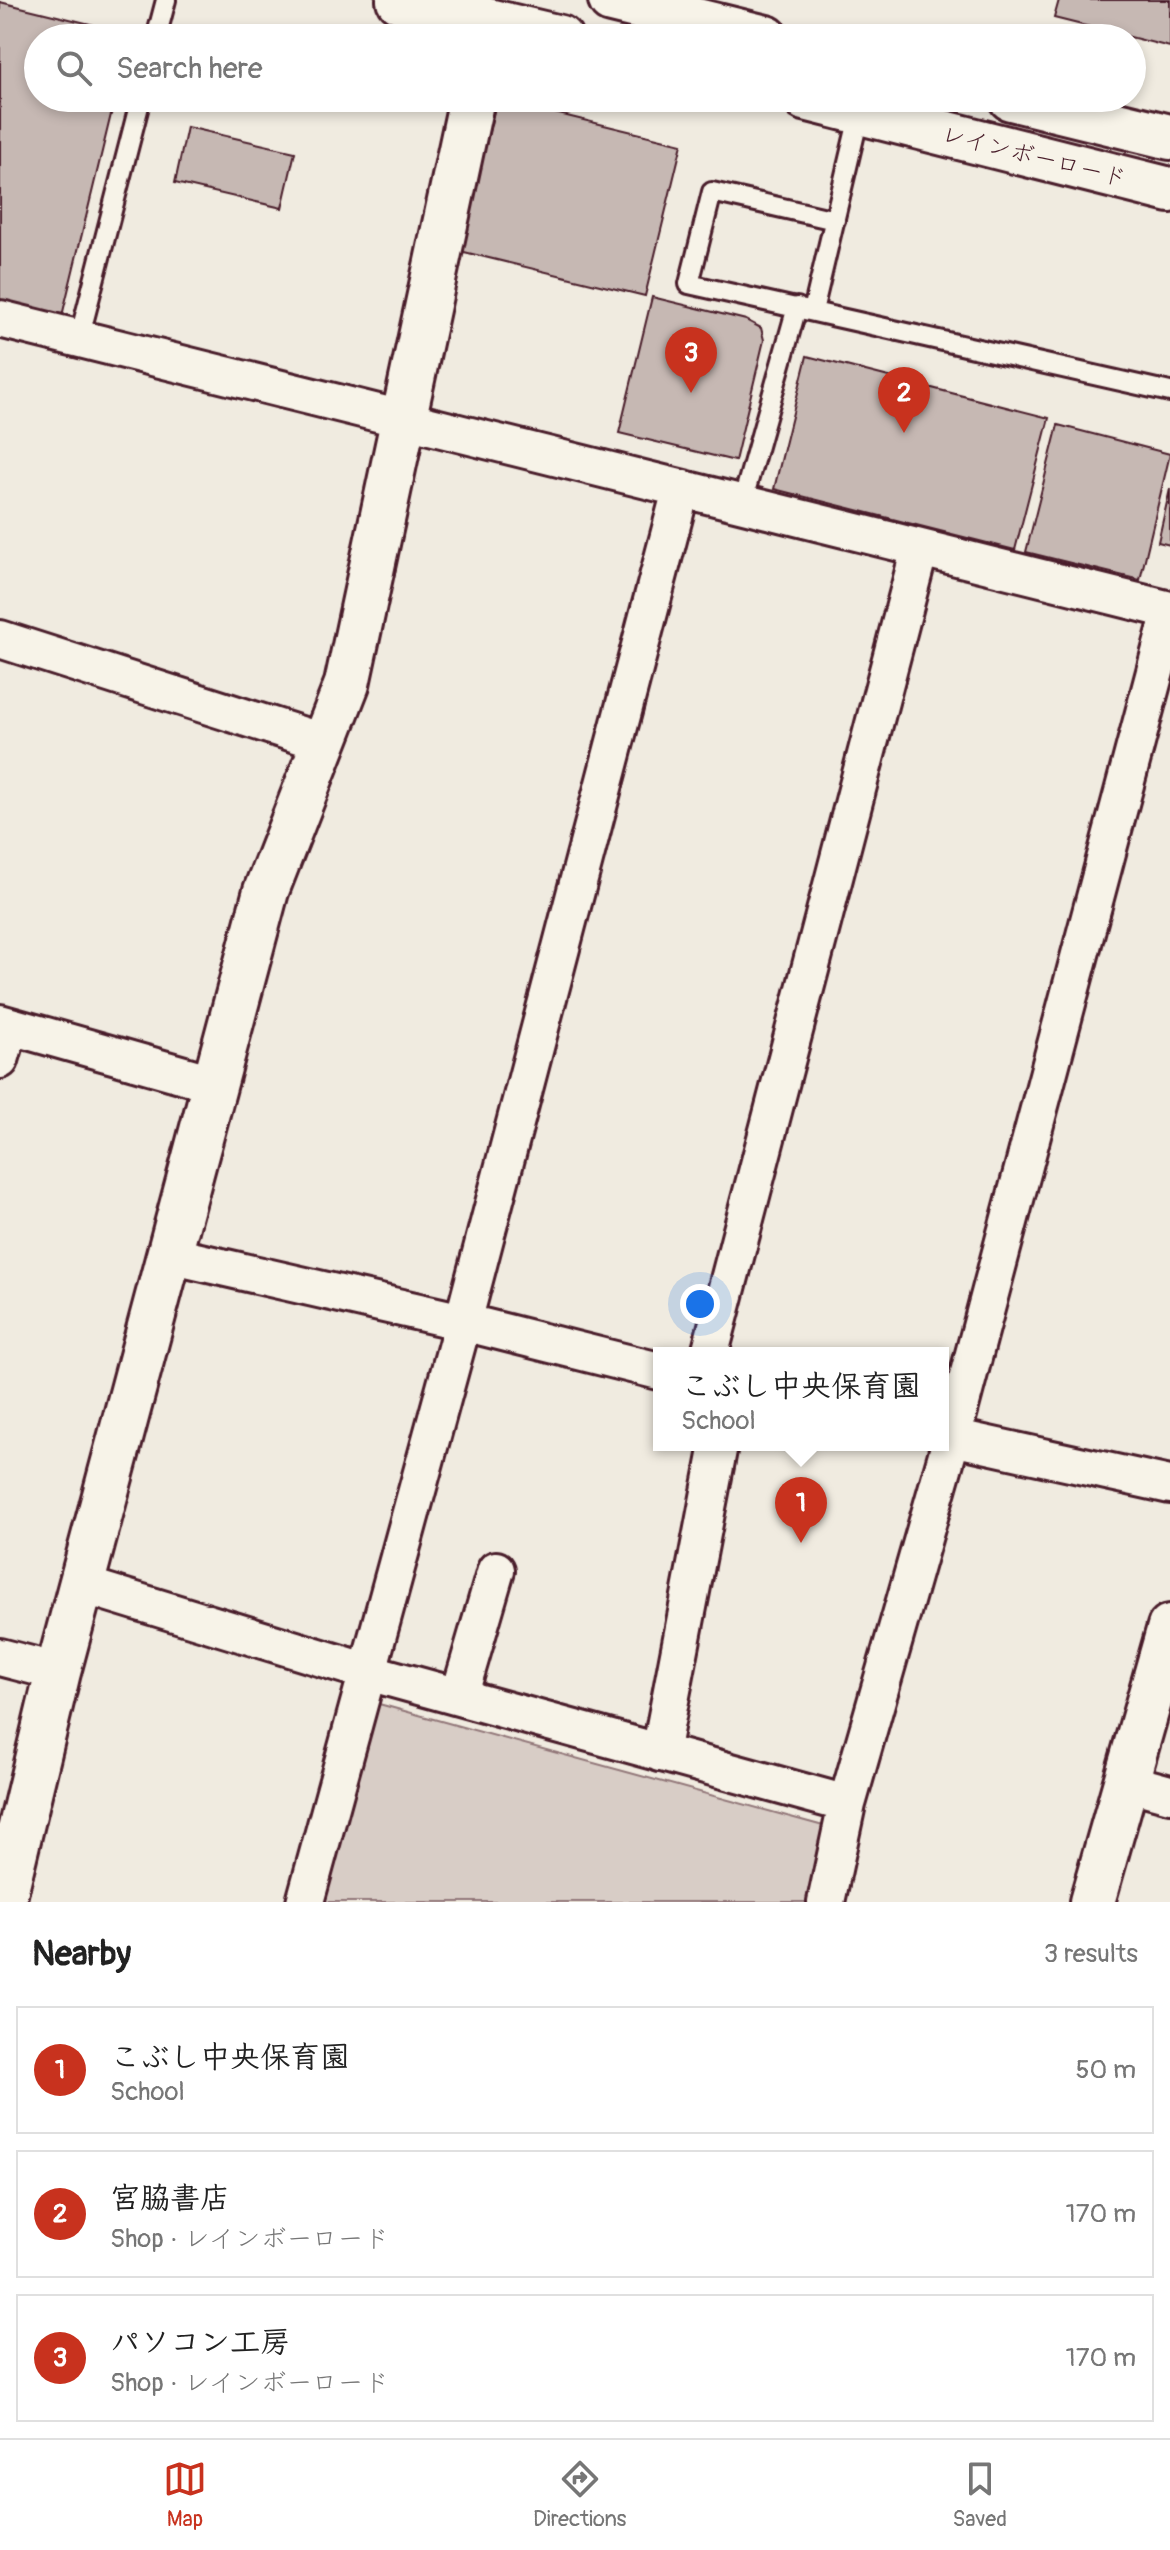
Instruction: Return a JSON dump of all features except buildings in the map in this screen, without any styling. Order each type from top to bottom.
[{"type":"street","points":[[399,0],[489,20]]},
{"type":"street","points":[[611,0],[709,24]]},
{"type":"street","points":[[3,1902],[58,1672],[266,891],[347,684],[469,112]]},
{"type":"street","name":"レインボーロード","points":[[860,112],[1170,190]]},
{"type":"street","points":[[1068,112],[1170,137]]},
{"type":"street","points":[[2,327],[79,339],[1170,612],[949,1432]]},
{"type":"street","points":[[305,1902],[463,1322],[681,490]]},
{"type":"street","points":[[712,1347],[920,548]]},
{"type":"street","points":[[0,639],[325,743]]},
{"type":"street","points":[[0,1060],[5,1024],[216,1084]]},
{"type":"street","points":[[169,1255],[463,1322],[653,1370]]},
{"type":"street","points":[[949,1436],[1170,1485]]},
{"type":"street","points":[[660,1753],[718,1451]]},
{"type":"street","points":[[826,1902],[847,1804],[944,1451]]},
{"type":"street","points":[[459,1697],[496,1570]]},
{"type":"street","points":[[83,1585],[368,1672],[847,1804]]},
{"type":"street","points":[[1092,1902],[1170,1627]]},
{"type":"street","points":[[0,1657],[58,1672]]},
{"type":"street","points":[[1126,1782],[1170,1794]]},
{"type":"lane","points":[[160,24],[166,0]]},
{"type":"lane","points":[[79,339],[137,112]]},
{"type":"lane","points":[[742,503],[835,220],[860,112]]},
{"type":"lane","points":[[835,220],[712,192],[689,284],[1170,392]]},
{"type":"shaded area","points":[[379,1704],[827,1827],[806,1902],[325,1902]]},
{"type":"place","name":"パソコン工房","points":[[691,393]]},
{"type":"place","name":"宮脇書店","points":[[904,433]]},
{"type":"place","name":"こぶし中央保育園","points":[[801,1543]]}]
